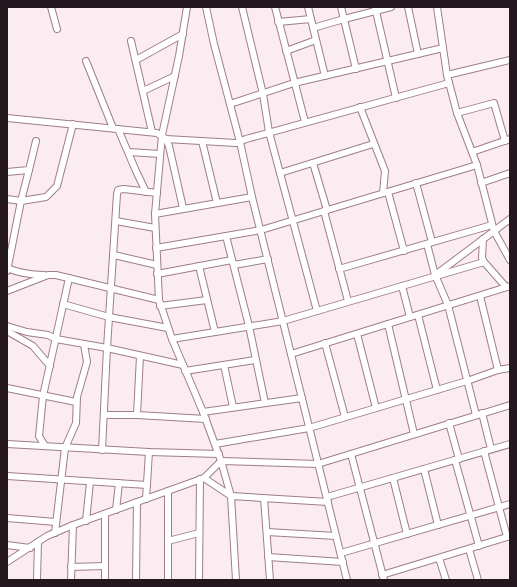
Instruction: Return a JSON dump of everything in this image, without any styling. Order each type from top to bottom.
[{"type":"street","points":[[51,7],[57,29]]},
{"type":"street","points":[[187,7],[160,154],[156,193],[155,228],[159,300],[172,339],[222,461],[230,496],[236,580]]},
{"type":"street","points":[[206,7],[347,580]]},
{"type":"street","points":[[242,7],[263,94],[269,132],[316,311]]},
{"type":"street","points":[[275,7],[304,122]]},
{"type":"street","points":[[308,7],[325,76]]},
{"type":"street","points":[[341,7],[356,69]]},
{"type":"street","points":[[313,28],[375,9],[391,7]]},
{"type":"street","points":[[408,7],[418,54]]},
{"type":"street","points":[[437,7],[447,75],[457,113],[477,165],[493,228],[510,260]]},
{"type":"street","points":[[375,9],[396,98]]},
{"type":"street","points":[[278,22],[311,19]]},
{"type":"street","points":[[136,60],[183,34]]},
{"type":"street","points":[[286,51],[316,40]]},
{"type":"street","points":[[131,41],[152,132]]},
{"type":"street","points":[[230,104],[294,83],[443,48]]},
{"type":"street","points":[[447,75],[510,60]]},
{"type":"street","points":[[86,61],[116,129],[129,152],[146,192]]},
{"type":"street","points":[[143,91],[175,76]]},
{"type":"street","points":[[7,118],[152,132],[164,137],[236,143],[304,122],[449,83]]},
{"type":"street","points":[[457,113],[494,103],[508,140],[472,152]]},
{"type":"street","points":[[360,107],[373,144],[385,171],[385,193],[404,250]]},
{"type":"street","points":[[7,199],[21,201],[46,197],[57,186],[73,124]]},
{"type":"street","points":[[164,137],[183,208]]},
{"type":"street","points":[[36,141],[21,201],[7,269],[25,274],[69,278],[159,300]]},
{"type":"street","points":[[202,141],[217,203]]},
{"type":"street","points":[[280,173],[373,144]]},
{"type":"street","points":[[129,152],[160,154]]},
{"type":"street","points":[[313,163],[348,302]]},
{"type":"street","points":[[156,248],[261,230],[477,165]]},
{"type":"street","points":[[7,172],[29,170]]},
{"type":"street","points":[[481,183],[510,173]]},
{"type":"street","points":[[416,183],[430,243],[435,276],[448,306],[468,381],[491,449]]},
{"type":"street","points":[[102,450],[107,348],[118,190],[124,189],[156,193]]},
{"type":"street","points":[[155,214],[252,197]]},
{"type":"street","points":[[339,269],[430,243],[493,228],[510,219]]},
{"type":"street","points":[[116,221],[155,228]]},
{"type":"street","points":[[435,276],[483,239],[493,228]]},
{"type":"street","points":[[226,236],[249,326],[265,403]]},
{"type":"street","points":[[291,354],[508,287],[484,262],[482,258],[483,239]]},
{"type":"street","points":[[114,254],[157,265]]},
{"type":"street","points":[[157,274],[199,266],[268,259]]},
{"type":"street","points":[[172,339],[283,321],[484,262]]},
{"type":"street","points":[[199,266],[215,332]]},
{"type":"street","points":[[7,291],[48,275]]},
{"type":"street","points":[[45,446],[39,436],[43,396],[69,278]]},
{"type":"street","points":[[402,286],[410,317]]},
{"type":"street","points":[[480,296],[498,370]]},
{"type":"street","points":[[160,306],[207,300]]},
{"type":"street","points":[[63,304],[109,317],[168,328]]},
{"type":"street","points":[[418,315],[437,390]]},
{"type":"street","points":[[388,324],[414,434]]},
{"type":"street","points":[[7,326],[27,332],[48,334],[56,339],[107,348],[184,368],[224,365],[255,360]]},
{"type":"street","points":[[7,330],[33,346],[50,366]]},
{"type":"street","points":[[357,334],[376,408]]},
{"type":"street","points":[[326,343],[345,417]]},
{"type":"street","points":[[55,533],[65,448],[76,423],[76,402],[87,362],[84,344]]},
{"type":"street","points":[[136,415],[140,356]]},
{"type":"street","points":[[224,365],[233,407]]},
{"type":"street","points":[[215,444],[310,428],[468,381],[498,370],[510,368]]},
{"type":"street","points":[[7,388],[76,402]]},
{"type":"street","points":[[203,412],[302,398]]},
{"type":"street","points":[[7,562],[38,542],[72,525],[202,479],[222,461],[318,464],[510,405]]},
{"type":"street","points":[[104,414],[206,419]]},
{"type":"street","points":[[449,423],[478,546]]},
{"type":"street","points":[[7,444],[102,450],[219,454]]},
{"type":"street","points":[[202,479],[230,496],[327,499],[510,444]]},
{"type":"street","points":[[351,454],[383,578],[439,558],[509,536],[499,507],[484,451]]},
{"type":"street","points":[[146,499],[149,452]]},
{"type":"street","points":[[424,469],[438,525]]},
{"type":"street","points":[[7,476],[147,485]]},
{"type":"street","points":[[393,478],[407,534]]},
{"type":"street","points":[[199,580],[202,479]]},
{"type":"street","points":[[86,521],[90,482]]},
{"type":"street","points":[[116,510],[119,483]]},
{"type":"street","points":[[168,491],[168,580]]},
{"type":"street","points":[[264,498],[270,580]]},
{"type":"street","points":[[136,580],[137,502]]},
{"type":"street","points":[[340,553],[510,504]]},
{"type":"street","points":[[105,514],[105,580]]},
{"type":"street","points":[[7,518],[56,522]]},
{"type":"street","points":[[71,580],[72,525]]},
{"type":"street","points":[[267,532],[336,536]]},
{"type":"street","points":[[168,541],[200,533]]},
{"type":"street","points":[[37,580],[38,542]]},
{"type":"street","points":[[7,545],[30,548]]},
{"type":"street","points":[[469,548],[478,580]]},
{"type":"street","points":[[268,557],[343,562]]},
{"type":"street","points":[[439,558],[446,580]]},
{"type":"street","points":[[71,567],[105,566]]}]
